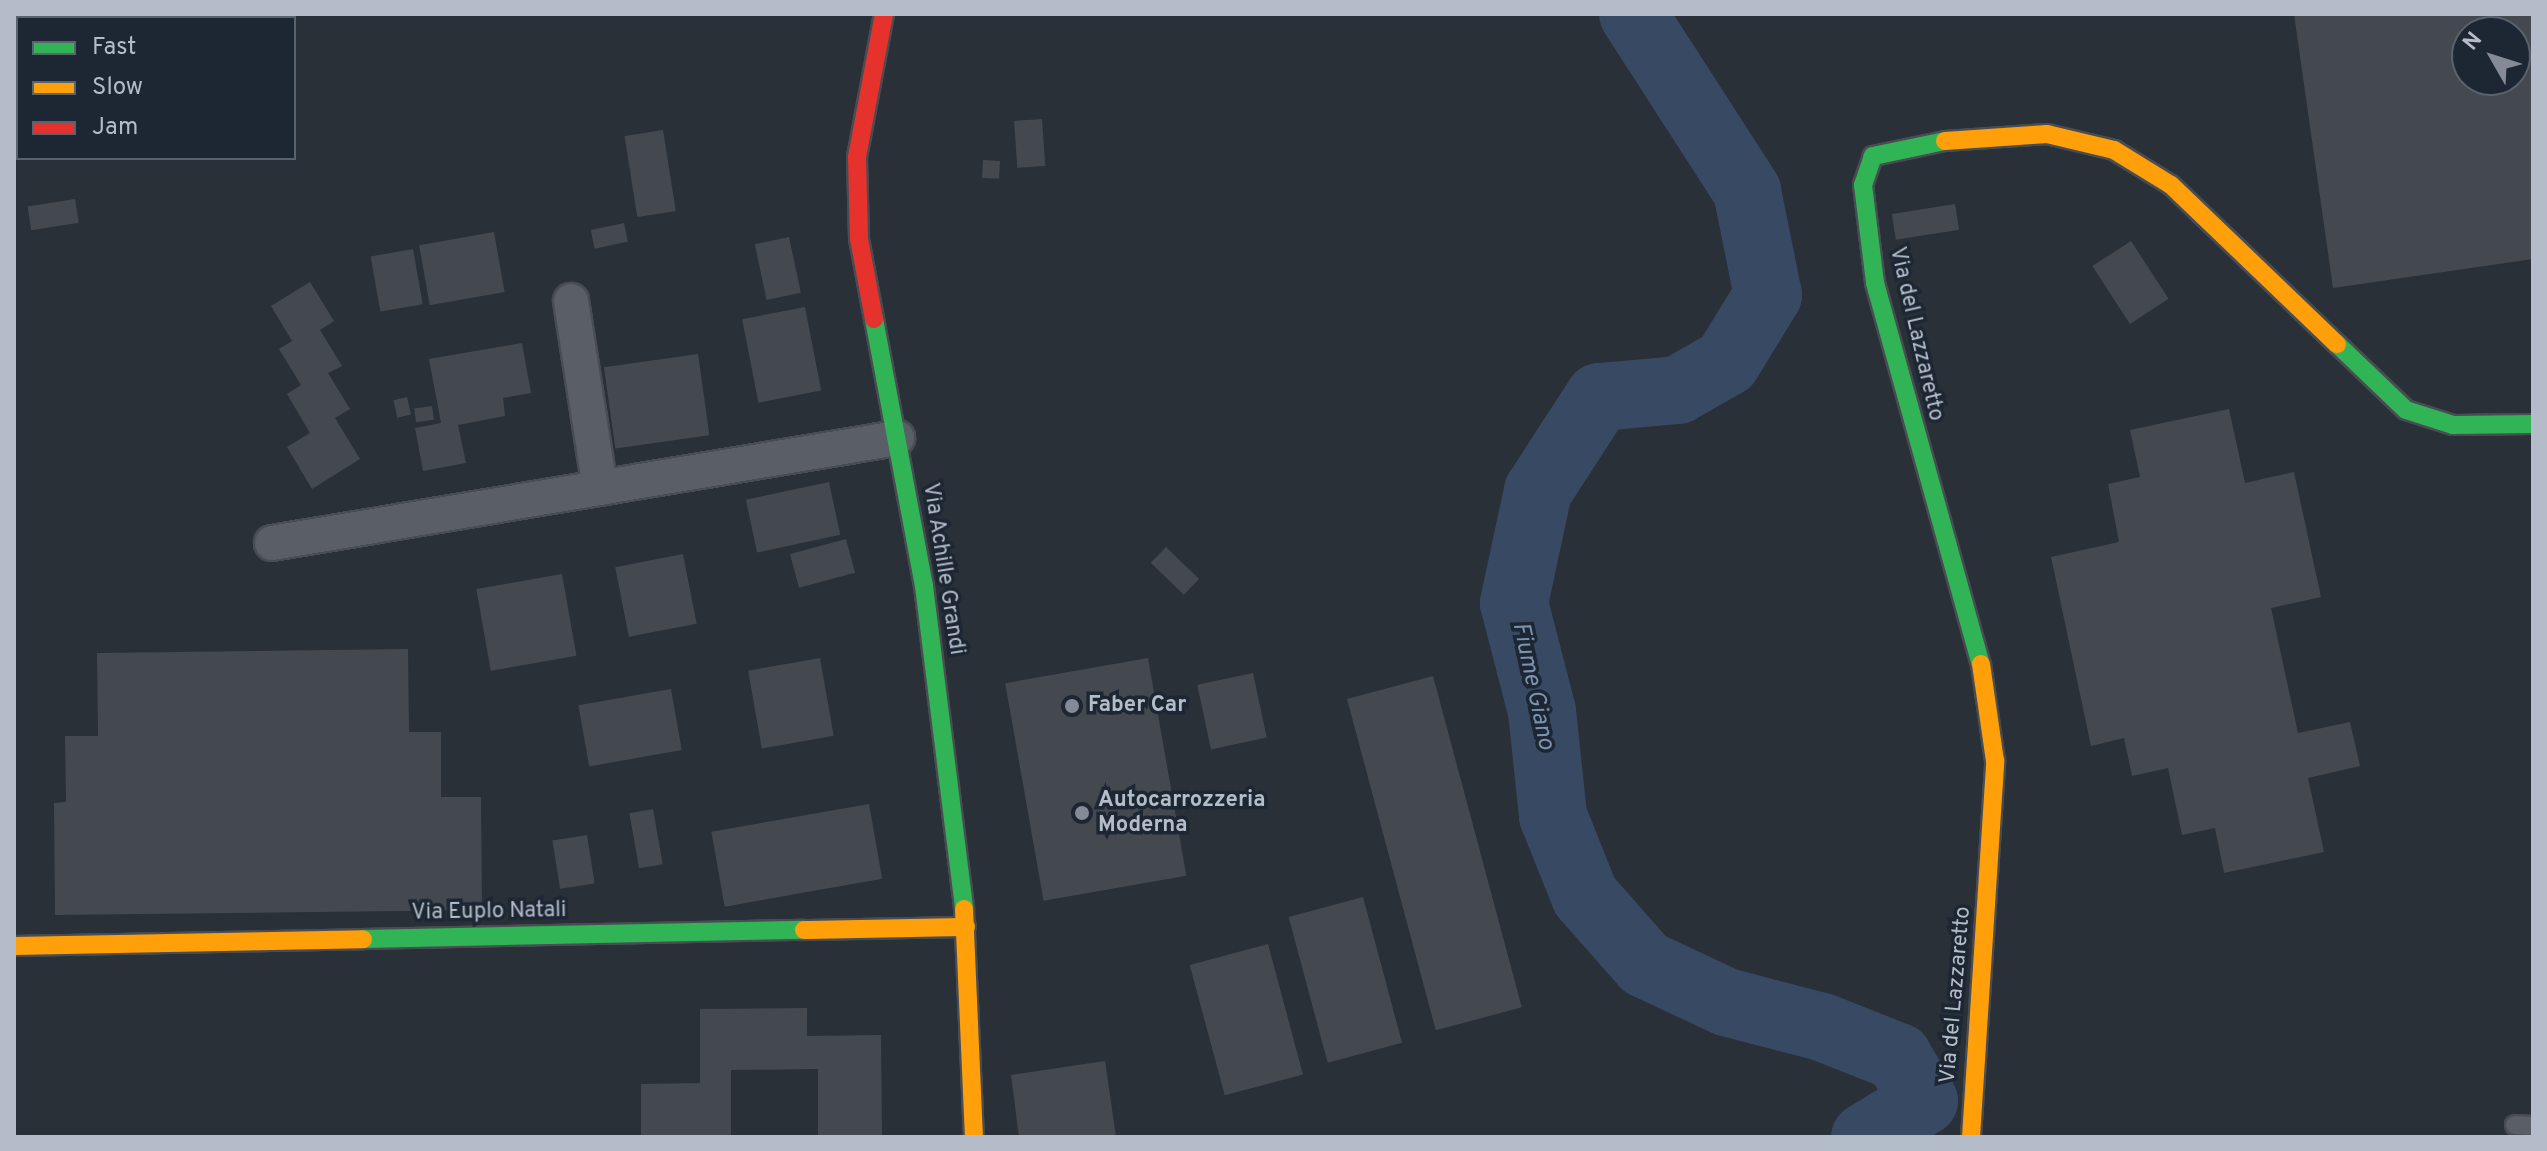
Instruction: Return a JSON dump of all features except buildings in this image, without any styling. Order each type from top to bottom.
[{"type":"street","name":"Via Achille Grandi","points":[[884,14],[858,184],[859,239],[924,586],[966,927],[974,1137]]},
{"type":"street","name":"Via del Lazzaretto","points":[[1971,1137],[1995,761],[1979,651],[1875,283],[1863,185],[1873,156],[1986,133],[2047,134],[2114,150],[2171,185],[2406,410],[2453,425],[2533,424]]},
{"type":"street","points":[[571,301],[600,488]]},
{"type":"street","points":[[272,543],[897,438]]},
{"type":"street","name":"Via Euplo Natali","points":[[14,946],[966,927]]},
{"type":"waterway","name":"Fiume Giano","points":[[1633,14],[1747,191],[1768,295],[1727,362],[1678,390],[1599,397],[1538,491],[1514,603],[1542,711],[1553,816],[1585,896],[1645,964],[1726,1002],[1822,1027],[1898,1057],[1924,1101],[1865,1137]]},
{"type":"traffic: fast","points":[[1945,141],[1873,156],[1863,185],[1875,283],[1981,664]]},
{"type":"traffic: fast","points":[[874,319],[924,586],[964,909]]},
{"type":"traffic: fast","points":[[2337,344],[2406,410],[2453,425],[2533,424]]},
{"type":"traffic: fast","points":[[363,939],[804,930]]},
{"type":"traffic: slow","points":[[1945,141],[2047,134],[2114,150],[2171,185],[2337,344]]},
{"type":"traffic: slow","points":[[1971,1137],[1995,761],[1981,664]]},
{"type":"traffic: slow","points":[[964,909],[974,1137]]},
{"type":"traffic: slow","points":[[804,930],[966,927]]},
{"type":"traffic: slow","points":[[14,946],[363,939]]},
{"type":"traffic: jam","points":[[874,319],[859,239],[857,157],[884,14]]},
{"type":"place","name":"Faber Car","points":[[1072,706]]},
{"type":"place","name":"Autocarrozzeria Moderna","points":[[1082,813]]}]
